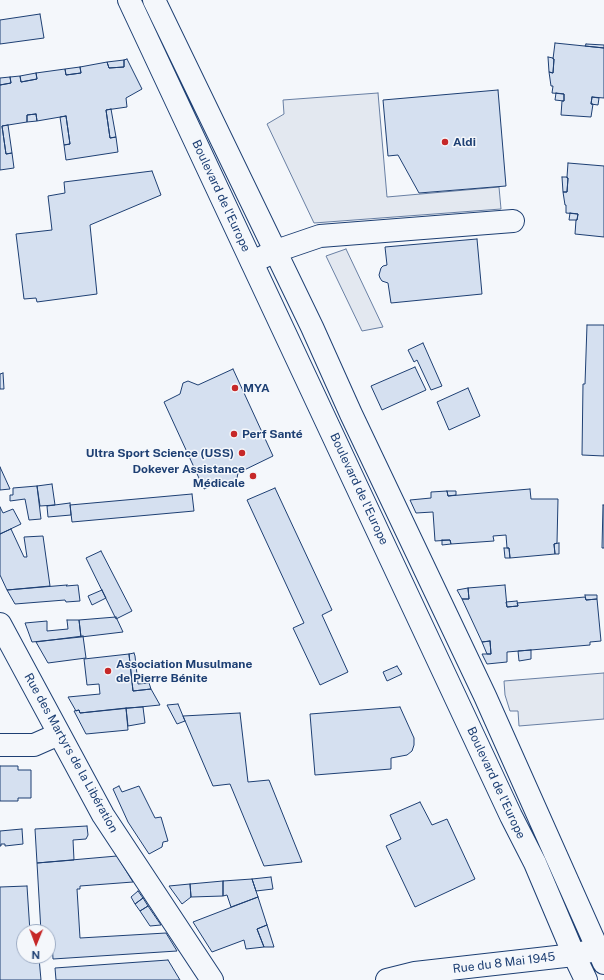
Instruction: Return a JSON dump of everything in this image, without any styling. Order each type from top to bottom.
[{"type":"main road","name":"Boulevard de l'Europe","points":[[129,0],[511,816],[535,863],[586,980]]},
{"type":"main road","name":"Boulevard de l'Europe","points":[[154,0],[276,251],[351,414],[485,696],[601,956]]},
{"type":"main road","points":[[252,262],[276,251],[320,236],[513,221]]},
{"type":"main road","name":"Rue des Martyrs de la Libération","points":[[3,635],[103,815],[212,980]]},
{"type":"main road","points":[[0,745],[34,745],[59,734]]},
{"type":"main road","name":"Rue du 8 Mai 1945","points":[[387,980],[415,973],[574,955],[601,956]]},
{"type":"shaded area","points":[[378,93],[387,197],[499,187],[501,209],[314,223],[267,124],[284,114],[283,100]]},
{"type":"shaded area","points":[[346,249],[383,327],[362,331],[326,256]]},
{"type":"shaded area","points":[[604,673],[604,719],[519,726],[518,711],[510,711],[505,695],[504,681]]},
{"type":"building","points":[[40,14],[44,38],[0,44],[0,20]]},
{"type":"building","points":[[555,43],[604,48],[604,98],[592,97],[591,104],[593,104],[591,117],[561,115],[564,94],[552,93],[553,86],[551,86],[549,72],[553,73]]},
{"type":"building","points":[[586,44],[604,45],[604,48],[585,46]]},
{"type":"building","points":[[548,57],[554,59],[553,73],[549,72]]},
{"type":"building","points":[[127,59],[142,89],[126,98],[127,107],[106,110],[110,138],[116,137],[118,152],[66,160],[64,145],[70,144],[66,116],[37,121],[36,114],[27,115],[27,122],[2,126],[6,154],[12,153],[14,168],[0,170],[0,85],[11,83],[10,77],[20,76],[21,82],[37,79],[36,73],[65,69],[66,75],[81,73],[80,67],[107,62],[109,68],[124,67],[124,60]]},
{"type":"building","points":[[124,60],[124,67],[109,68],[107,62]]},
{"type":"building","points":[[80,67],[81,73],[66,75],[65,69]]},
{"type":"building","points":[[36,73],[37,79],[21,82],[20,76]]},
{"type":"building","points":[[10,77],[11,83],[0,85],[0,78]]},
{"type":"building","name":"Aldi","points":[[498,90],[506,186],[419,193],[398,155],[388,156],[383,100]]},
{"type":"building","points":[[556,93],[564,94],[564,101],[555,100]]},
{"type":"building","points":[[592,97],[599,98],[598,105],[591,104]]},
{"type":"building","points":[[111,109],[116,137],[110,138],[106,110]]},
{"type":"building","points":[[36,114],[37,121],[27,122],[27,115]]},
{"type":"building","points":[[66,116],[70,144],[64,145],[60,117]]},
{"type":"building","points":[[8,125],[12,153],[6,154],[2,126]]},
{"type":"building","points":[[568,163],[604,166],[604,237],[575,234],[578,214],[566,213],[563,192],[567,192]]},
{"type":"building","points":[[152,171],[161,195],[90,225],[97,294],[37,302],[36,298],[24,299],[16,234],[52,230],[48,196],[65,193],[64,182]]},
{"type":"building","points":[[562,177],[568,178],[567,192],[563,192]]},
{"type":"building","points":[[570,213],[578,214],[577,220],[569,220]]},
{"type":"building","points":[[477,239],[482,294],[391,303],[388,283],[382,281],[379,275],[381,268],[387,265],[385,247]]},
{"type":"building","points":[[587,325],[604,325],[604,456],[582,455],[583,384],[585,384]]},
{"type":"building","points":[[423,343],[442,386],[431,390],[417,360],[414,362],[408,350]]},
{"type":"building","points":[[415,367],[426,390],[382,410],[371,386]]},
{"type":"building","points":[[233,369],[273,456],[238,473],[236,483],[231,486],[222,481],[204,489],[164,402],[180,394],[183,383],[188,381],[198,385]]},
{"type":"building","points":[[3,373],[4,389],[0,389],[0,374]]},
{"type":"building","points":[[468,388],[480,416],[449,430],[437,402]]},
{"type":"building","points":[[0,467],[10,489],[0,490]]},
{"type":"building","points":[[52,484],[55,505],[40,506],[37,486]]},
{"type":"building","points":[[37,486],[41,519],[29,520],[25,499],[10,501],[10,495],[13,495],[13,488]]},
{"type":"building","points":[[275,488],[332,610],[322,615],[348,672],[320,685],[293,628],[304,623],[247,500]]},
{"type":"building","points":[[530,489],[531,499],[558,499],[557,543],[554,544],[555,554],[510,558],[509,548],[507,548],[506,535],[493,536],[494,541],[451,544],[450,540],[435,541],[433,512],[416,513],[410,500],[431,498],[431,492],[447,491],[448,496]]},
{"type":"building","points":[[447,491],[456,491],[456,495],[448,496]]},
{"type":"building","points":[[192,494],[194,511],[72,522],[70,505]]},
{"type":"building","points":[[70,503],[71,515],[48,517],[47,506]]},
{"type":"building","points":[[603,505],[604,548],[602,548]]},
{"type":"building","points":[[0,507],[3,513],[13,509],[21,524],[0,534]]},
{"type":"building","points":[[11,529],[24,557],[27,557],[24,537],[43,536],[50,586],[7,590],[0,575],[0,534]]},
{"type":"building","points":[[442,540],[450,540],[451,544],[442,545]]},
{"type":"building","points":[[559,543],[559,554],[555,554],[554,544]]},
{"type":"building","points":[[504,548],[509,548],[510,558],[505,558]]},
{"type":"building","points":[[101,551],[132,611],[116,619],[86,558]]},
{"type":"building","points":[[67,585],[66,586],[78,585],[80,601],[66,602],[65,600],[15,604],[7,590]]},
{"type":"building","points":[[505,585],[507,607],[518,606],[517,603],[585,597],[586,600],[597,599],[601,641],[590,642],[590,645],[507,652],[507,662],[487,664],[482,654],[491,654],[490,641],[482,642],[462,599],[469,599],[468,588]]},
{"type":"building","points":[[468,588],[469,599],[462,599],[457,590]]},
{"type":"building","points":[[102,590],[106,598],[92,605],[88,596]]},
{"type":"building","points":[[585,595],[597,595],[597,599],[586,600]]},
{"type":"building","points":[[517,601],[518,606],[507,607],[506,602]]},
{"type":"building","points":[[116,617],[123,632],[81,637],[79,620]]},
{"type":"building","points":[[67,620],[79,620],[81,637],[32,642],[25,623],[47,621],[47,631],[68,629]]},
{"type":"building","points":[[83,636],[86,658],[48,663],[36,642]]},
{"type":"building","points":[[490,641],[491,654],[487,654],[482,642]]},
{"type":"building","points":[[531,650],[531,659],[519,661],[518,651]]},
{"type":"building","points":[[134,653],[138,684],[149,683],[151,689],[133,691],[129,654]]},
{"type":"building","name":"Association Musulmane de Pierre Bénite","points":[[129,654],[133,691],[151,689],[160,705],[80,713],[79,710],[76,711],[68,697],[100,694],[99,684],[87,685],[84,659]]},
{"type":"building","points":[[397,666],[402,674],[387,681],[383,672]]},
{"type":"building","points":[[178,704],[185,721],[177,724],[167,705]]},
{"type":"building","points":[[143,707],[145,723],[128,726],[126,708]]},
{"type":"building","points":[[400,707],[414,738],[414,745],[412,751],[407,755],[391,758],[391,769],[315,775],[310,714]]},
{"type":"building","points":[[126,708],[128,730],[86,734],[74,711],[79,710],[80,713]]},
{"type":"building","points":[[240,713],[248,782],[269,780],[302,862],[264,866],[230,784],[213,786],[183,716]]},
{"type":"building","points":[[0,766],[18,766],[18,770],[31,770],[31,798],[18,798],[18,801],[0,801]]},
{"type":"building","points":[[119,786],[122,792],[139,786],[155,818],[161,817],[168,841],[163,842],[162,847],[149,854],[128,822],[113,789]]},
{"type":"building","points":[[420,802],[432,825],[447,819],[475,879],[415,907],[386,846],[401,839],[390,815]]},
{"type":"building","points":[[87,826],[88,835],[86,839],[73,840],[74,860],[37,863],[35,829]]},
{"type":"building","points":[[22,829],[23,844],[5,846],[5,844],[1,844],[0,846],[0,831]]},
{"type":"building","points":[[117,856],[133,882],[80,886],[80,889],[77,889],[80,938],[166,933],[177,951],[56,959],[56,924],[41,924],[37,863]]},
{"type":"building","points":[[271,877],[273,889],[256,891],[252,879]]},
{"type":"building","points":[[252,879],[258,897],[231,907],[227,895],[223,896],[223,881]]},
{"type":"building","points":[[223,881],[223,896],[191,897],[190,884]]},
{"type":"building","points":[[190,884],[191,897],[182,904],[169,886]]},
{"type":"building","points":[[27,886],[29,924],[16,924],[16,964],[40,964],[41,980],[0,980],[0,887]]},
{"type":"building","points":[[138,891],[143,898],[135,904],[131,897]]},
{"type":"building","points":[[258,897],[267,925],[257,929],[264,947],[246,949],[244,940],[212,952],[193,922]]},
{"type":"building","points":[[143,898],[148,906],[140,911],[135,904]]},
{"type":"building","points":[[148,906],[161,925],[150,926],[140,911]]},
{"type":"building","points":[[267,925],[274,947],[264,947],[257,929]]},
{"type":"building","points":[[168,960],[180,980],[56,980],[55,968]]},
{"type":"place","name":"Aldi","points":[[445,142]]},
{"type":"place","name":"MYA","points":[[235,388]]},
{"type":"place","name":"Perf Santé","points":[[234,434]]},
{"type":"place","name":"Ultra Sport Science (USS)","points":[[242,453]]},
{"type":"place","name":"Dokever Assistance Médicale","points":[[253,476]]},
{"type":"place","name":"Association Musulmane de Pierre Bénite","points":[[108,671]]}]
